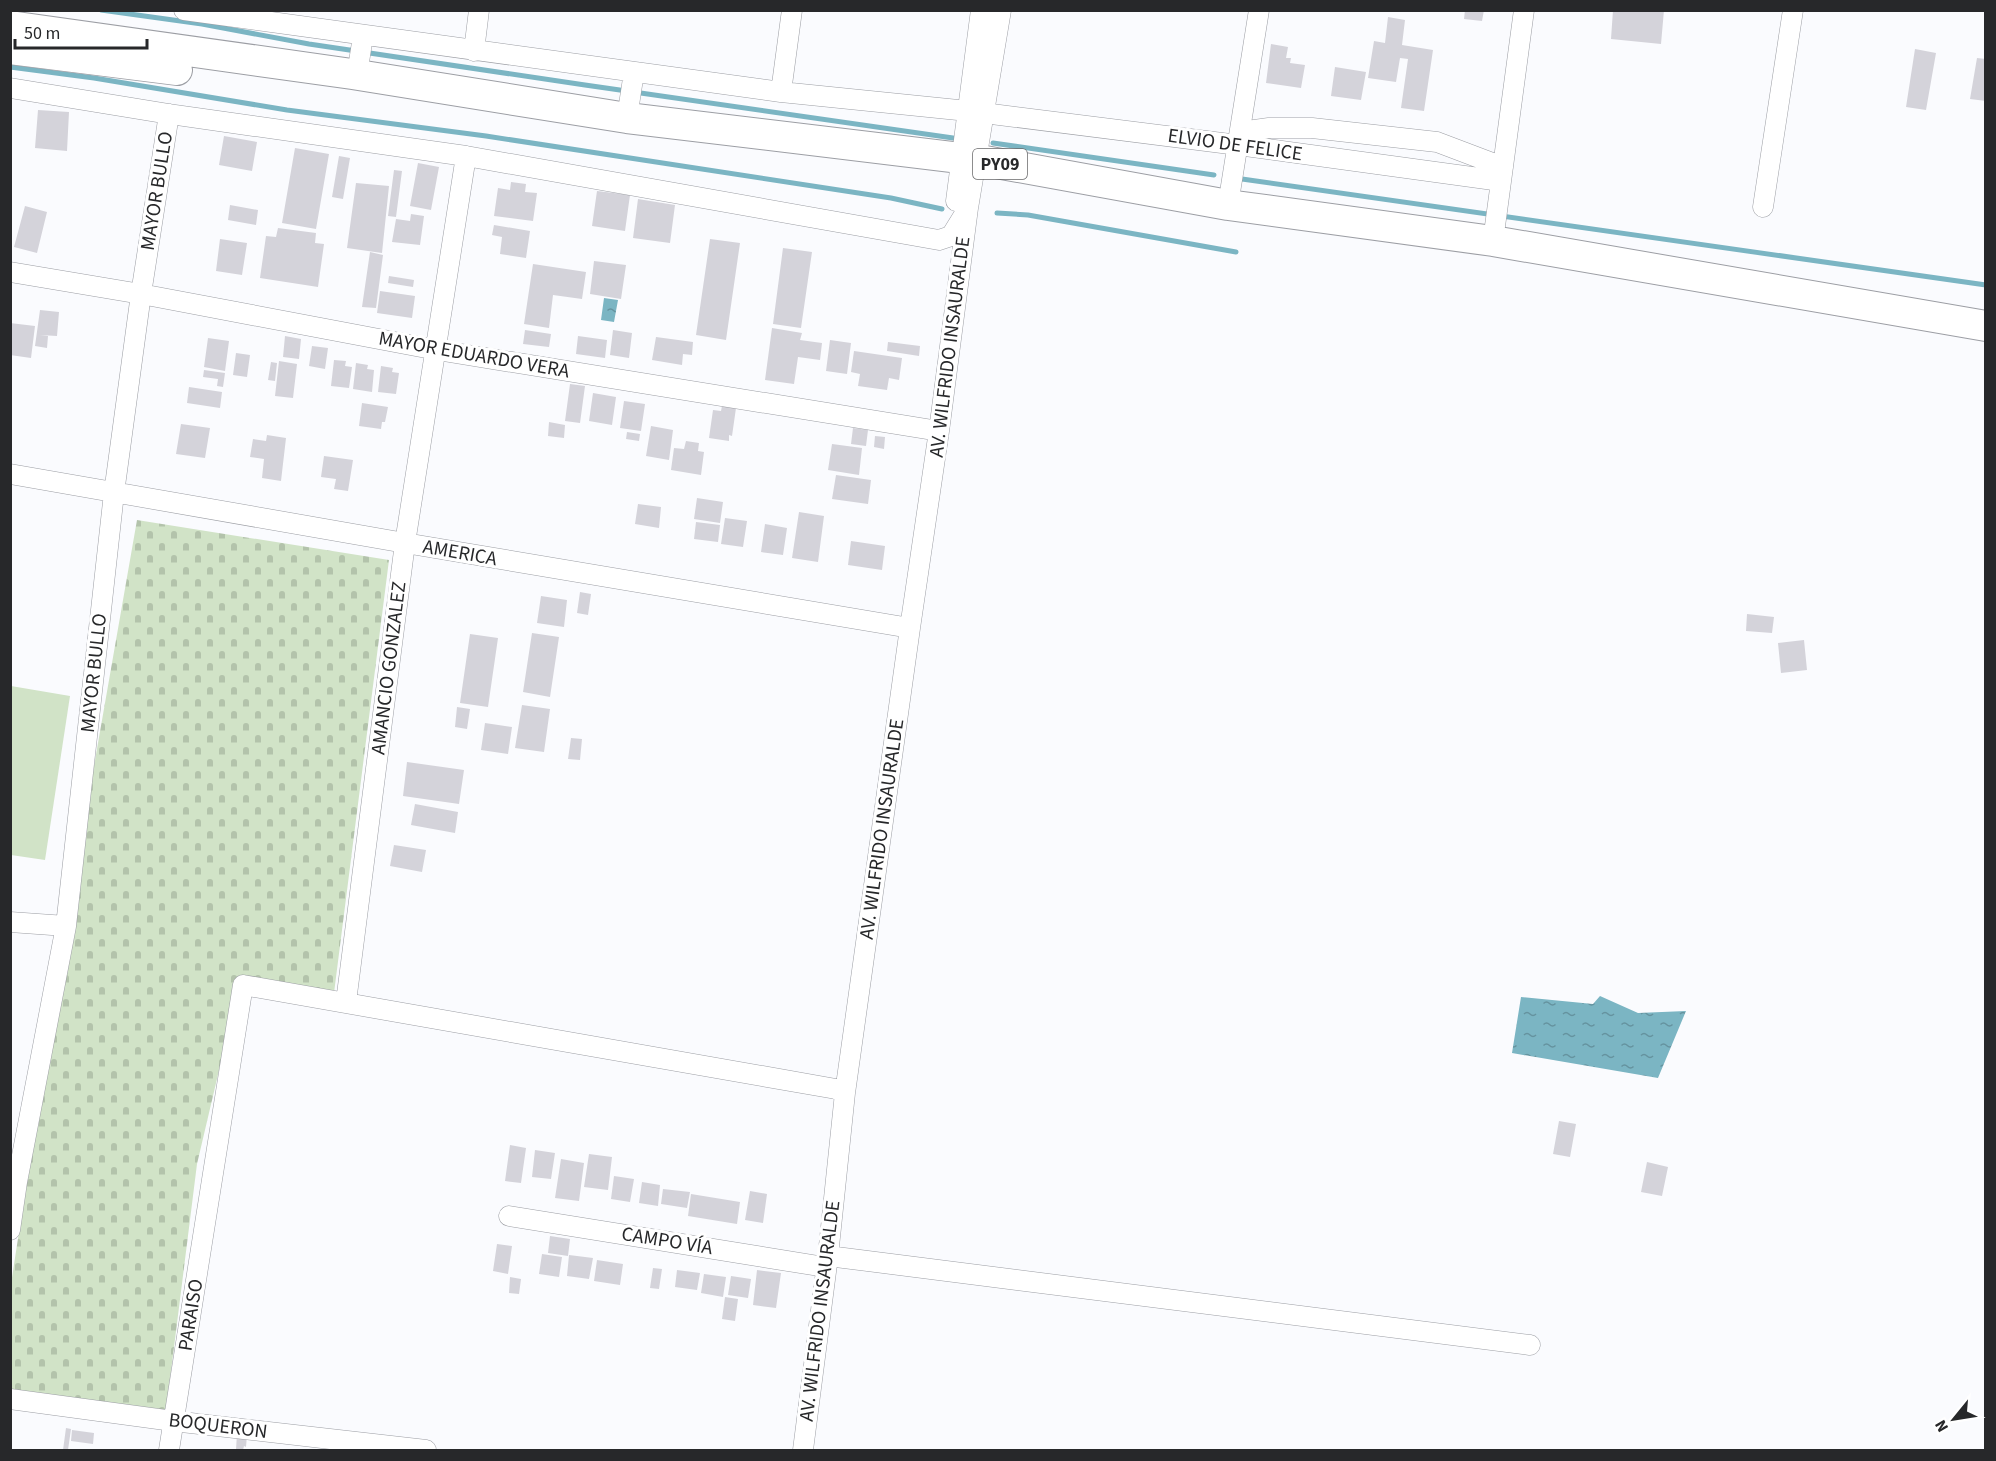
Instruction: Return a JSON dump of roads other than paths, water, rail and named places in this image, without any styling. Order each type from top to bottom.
[{"type":"highway","name":"PY09","points":[[10,26],[361,53],[630,94],[968,166],[1986,336]]},
{"type":"highway","name":"PY09","points":[[10,49],[968,166],[1228,205],[1493,241],[1986,326]]},
{"type":"street","name":"ELVIO DE FELICE","points":[[184,10],[361,53],[474,51],[630,94],[781,92],[1239,139],[1502,174]]},
{"type":"street","points":[[474,51],[479,10]]},
{"type":"street","points":[[781,92],[792,10]]},
{"type":"street","points":[[976,112],[972,79],[981,10]]},
{"type":"street","points":[[935,430],[951,236],[968,166],[976,112],[1001,10]]},
{"type":"street","points":[[1228,205],[1259,10]]},
{"type":"street","points":[[1493,241],[1524,10]]},
{"type":"street","points":[[1763,207],[1793,10]]},
{"type":"street","points":[[10,88],[169,114],[465,156],[939,240],[951,236],[968,208]]},
{"type":"street","name":"MAYOR BULLO","points":[[10,1230],[13,1178],[66,926],[114,493],[141,294],[169,114]]},
{"type":"street","points":[[1239,139],[1269,128],[1312,128],[1437,142],[1502,174]]},
{"type":"street","name":"AMANCIO GONZALEZ","points":[[346,1002],[405,543],[465,156]]},
{"type":"street","name":"AV. WILFRIDO INSAURALDE","points":[[803,1450],[841,1091],[968,208],[968,166]]},
{"type":"street","name":"MAYOR EDUARDO VERA","points":[[10,272],[141,294],[436,350],[935,430]]},
{"type":"street","name":"AMERICA","points":[[10,474],[906,628]]},
{"type":"street","points":[[10,922],[66,926]]},
{"type":"street","name":"PARAISO","points":[[169,1450],[243,985],[346,1002]]},
{"type":"street","points":[[346,1002],[841,1091]]},
{"type":"street","name":"CAMPO VÍA","points":[[509,1216],[824,1263],[1530,1345]]},
{"type":"street","points":[[794,1450],[824,1263]]},
{"type":"street","name":"BOQUERON","points":[[10,1399],[378,1448],[426,1450]]},
{"type":"water","points":[[604,298],[618,300],[614,322],[601,320]]},
{"type":"water","points":[[1600,996],[1638,1013],[1686,1011],[1658,1078],[1512,1053],[1521,997],[1593,1004]]},
{"type":"waterway","points":[[101,10],[202,24],[309,44],[960,139]]},
{"type":"waterway","points":[[10,67],[94,78],[287,110],[486,136],[891,198],[942,209]]},
{"type":"waterway","points":[[993,143],[1214,175]]},
{"type":"waterway","points":[[1242,179],[1986,285]]},
{"type":"waterway","points":[[997,213],[1028,215],[1236,252]]}]
